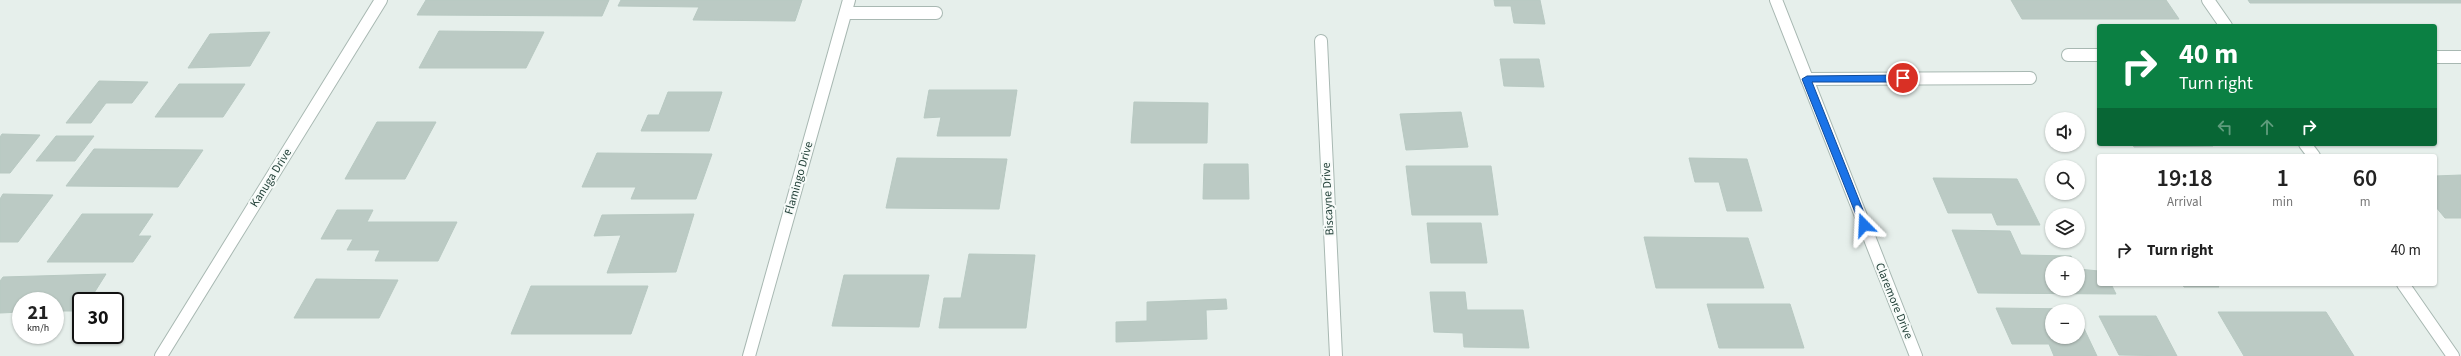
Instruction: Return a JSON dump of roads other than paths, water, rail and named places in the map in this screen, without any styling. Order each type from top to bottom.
[{"type":"street","name":"Kanuga Drive","points":[[161,356],[381,0]]},
{"type":"street","name":"Flamingo Drive","points":[[749,356],[849,0]]},
{"type":"street","name":"Claremore Drive","points":[[1776,0],[1916,356]]},
{"type":"street","points":[[2208,0],[2225,24]]},
{"type":"street","points":[[846,13],[936,13]]},
{"type":"street","name":"Biscayne Drive","points":[[1321,41],[1336,356]]},
{"type":"street","points":[[2068,55],[2097,55]]},
{"type":"street","points":[[2437,57],[2461,57]]},
{"type":"street","points":[[1807,79],[2030,78]]},
{"type":"street","points":[[2404,286],[2453,356]]}]
